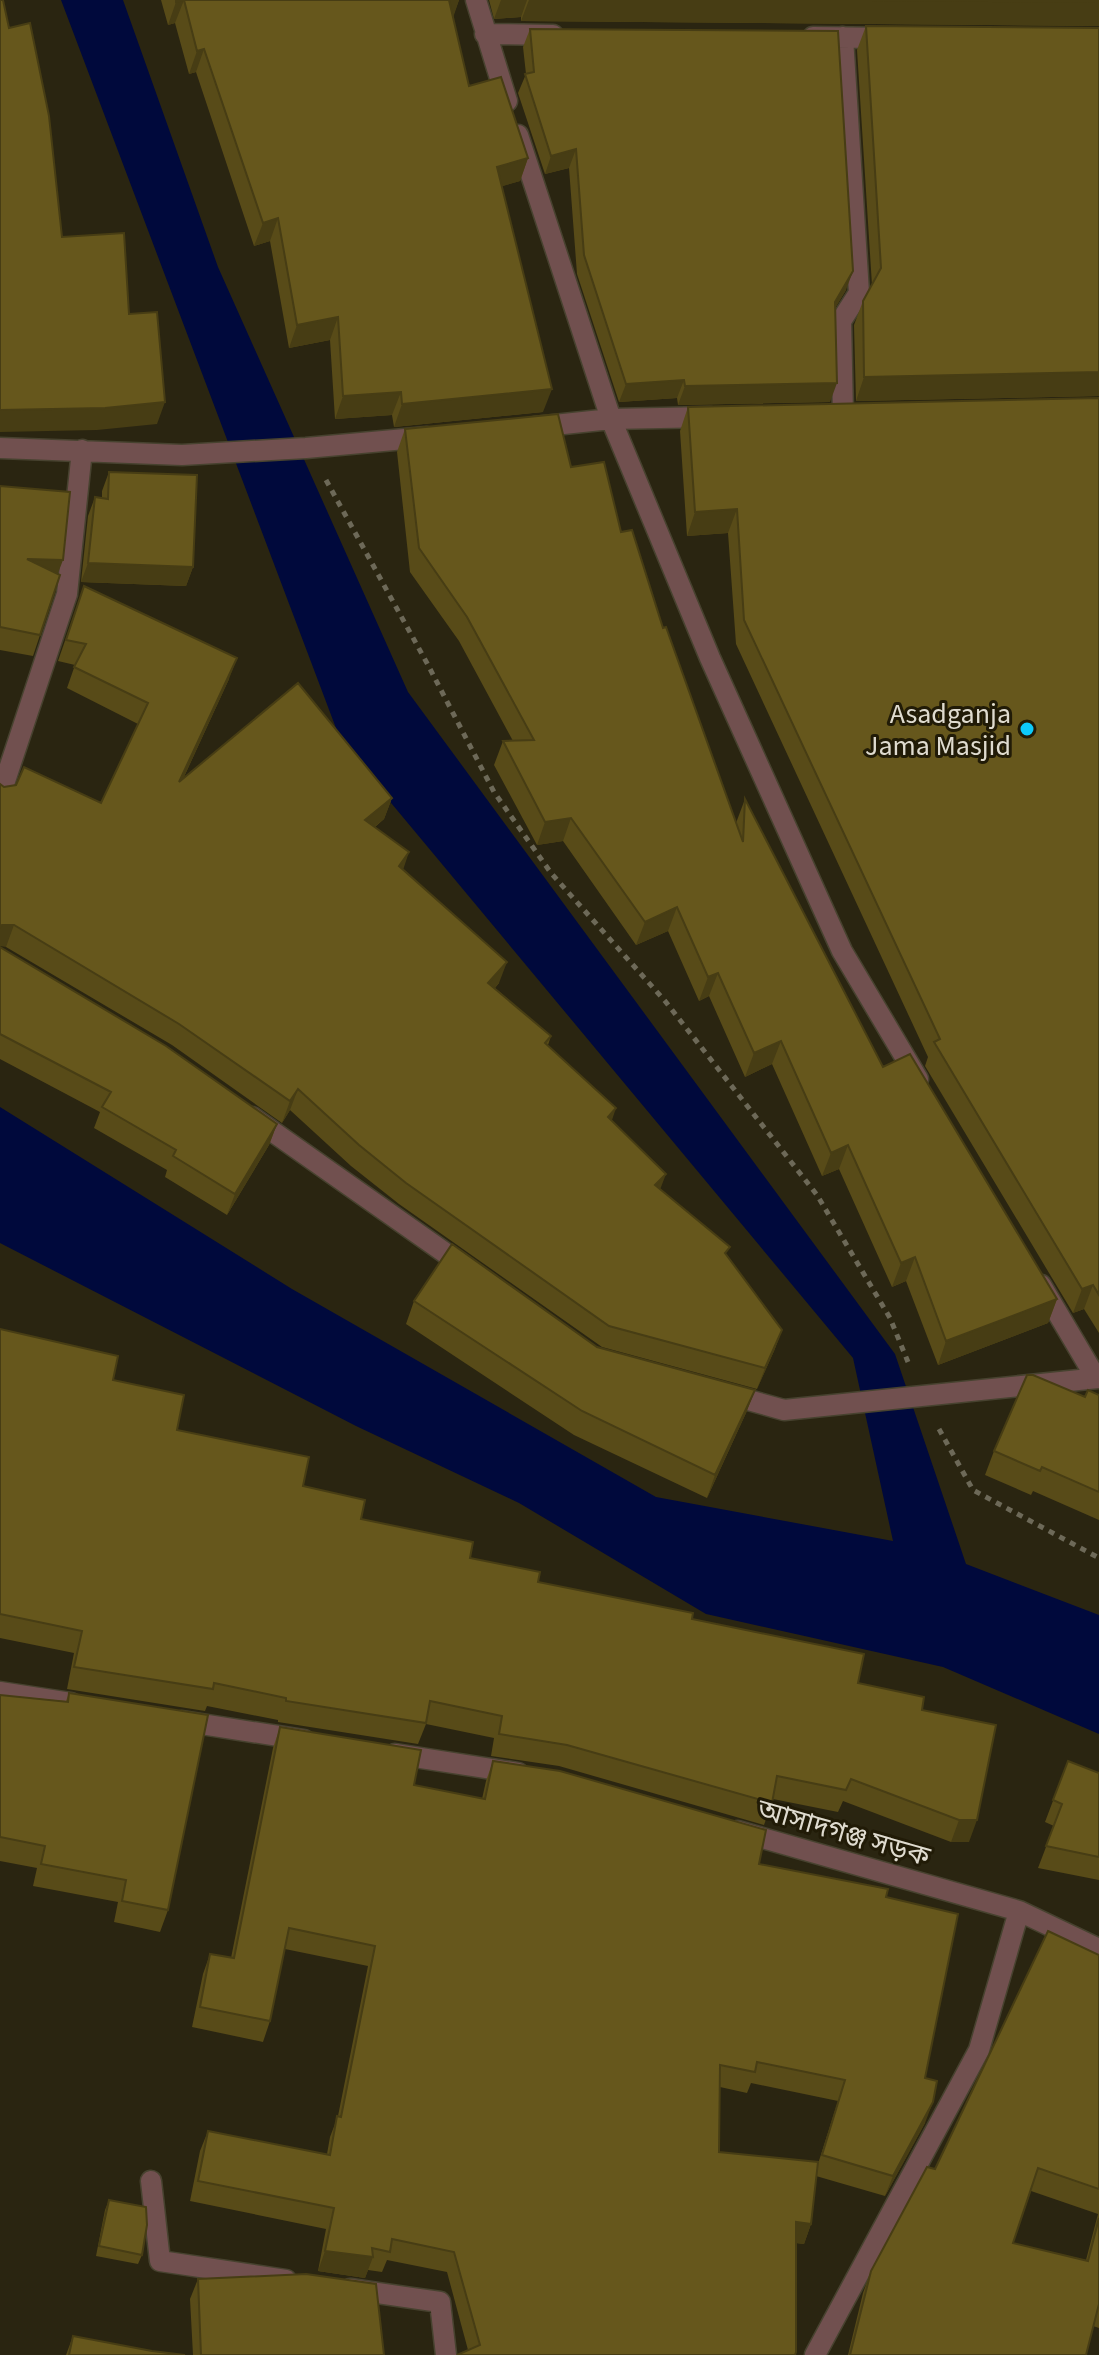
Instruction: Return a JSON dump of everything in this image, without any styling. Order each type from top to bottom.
[{"type":"street","points":[[476,0],[611,419],[710,658],[842,951],[930,1098]]},
{"type":"street","points":[[485,34],[578,35]]},
{"type":"street","points":[[796,37],[903,38]]},
{"type":"street","points":[[843,37],[859,293],[841,321],[843,414]]},
{"type":"street","points":[[520,428],[611,419],[735,417]]},
{"type":"street","points":[[0,448],[182,455],[306,448],[444,435]]},
{"type":"street","points":[[0,796],[67,594],[82,450]]},
{"type":"street","points":[[230,1102],[478,1276]]},
{"type":"street","points":[[712,1390],[784,1410],[1098,1379],[1033,1271]]},
{"type":"street","points":[[0,1692],[93,1707]]},
{"type":"street","points":[[170,1719],[324,1743]]},
{"type":"street","points":[[370,1750],[540,1776]]},
{"type":"street","name":"আসাদগঞ্জ সড়ক","points":[[720,1826],[1019,1911],[1099,1949]]},
{"type":"street","points":[[815,2355],[979,2050],[1019,1911]]},
{"type":"street","points":[[151,2181],[160,2261],[300,2282]]},
{"type":"street","points":[[331,2286],[440,2302],[446,2355]]},
{"type":"path","points":[[306,448],[414,638],[494,792],[551,873],[665,1001],[817,1195],[890,1318],[921,1397],[973,1490],[1099,1558]]},
{"type":"shaded area","points":[[61,0],[123,0],[218,267],[408,692],[895,1354],[966,1564],[1099,1615],[1099,1734],[943,1667],[706,1614],[519,1503],[356,1426],[0,1243],[0,1107],[292,1289],[656,1497],[893,1541],[853,1358],[342,744]]},
{"type":"building","points":[[0,0],[3,0],[9,28],[30,23],[49,116],[62,237],[124,233],[129,314],[157,312],[165,402],[105,408],[0,410]]},
{"type":"building","points":[[184,0],[449,0],[469,86],[501,77],[528,158],[497,167],[552,389],[402,404],[401,392],[343,396],[338,317],[297,325],[278,218],[263,223],[204,49],[197,51]]},
{"type":"building","points":[[872,0],[1099,0],[1099,2]]},
{"type":"building","points":[[866,26],[1099,28],[1099,372],[864,377],[863,301],[881,268]]},
{"type":"building","points":[[530,29],[838,31],[853,271],[835,302],[837,383],[685,386],[684,380],[626,384],[584,255],[576,149],[551,156],[525,74],[534,72]]},
{"type":"building","points":[[1099,398],[1099,1295],[1093,1285],[1082,1289],[934,1042],[940,1039],[744,620],[737,509],[695,512],[688,407]]},
{"type":"building","points":[[558,414],[571,467],[604,462],[621,532],[632,530],[663,628],[666,627],[743,842],[745,799],[883,1067],[910,1054],[1057,1299],[946,1341],[915,1257],[901,1263],[848,1145],[831,1153],[781,1041],[754,1053],[718,973],[708,977],[677,907],[645,922],[571,818],[545,822],[503,741],[534,740],[467,617],[419,548],[405,429]]},
{"type":"building","points":[[109,472],[197,475],[193,567],[88,563],[95,497],[108,499]]},
{"type":"building","points":[[0,486],[70,492],[63,560],[27,559],[60,575],[40,635],[0,627]]},
{"type":"building","points":[[84,586],[237,658],[179,782],[298,683],[392,798],[365,820],[409,852],[399,866],[507,962],[488,983],[551,1036],[545,1043],[616,1108],[608,1117],[666,1174],[655,1185],[730,1247],[725,1253],[782,1330],[765,1368],[609,1326],[406,1183],[298,1089],[290,1101],[179,1024],[14,925],[0,927],[0,784],[4,787],[16,785],[24,767],[101,803],[148,703],[74,667],[86,644],[66,640]]},
{"type":"building","points":[[0,947],[166,1046],[277,1124],[235,1194],[173,1156],[176,1150],[102,1107],[111,1092],[0,1034]]},
{"type":"building","points":[[452,1244],[597,1347],[755,1390],[715,1475],[582,1411],[414,1301]]},
{"type":"building","points":[[0,1329],[118,1356],[113,1380],[184,1395],[177,1430],[309,1457],[303,1486],[365,1500],[361,1519],[473,1542],[470,1558],[540,1572],[538,1582],[693,1613],[692,1619],[864,1654],[858,1683],[924,1697],[922,1710],[996,1725],[977,1820],[959,1820],[851,1779],[846,1790],[777,1776],[772,1803],[567,1745],[499,1734],[502,1716],[430,1701],[426,1723],[286,1701],[286,1698],[214,1683],[213,1689],[74,1667],[82,1631],[0,1614]]},
{"type":"building","points":[[1027,1375],[1085,1397],[1088,1390],[1099,1395],[1099,1492],[1042,1467],[1040,1471],[994,1451]]},
{"type":"building","points":[[69,1693],[208,1715],[168,1910],[122,1901],[126,1880],[41,1864],[45,1846],[0,1837],[0,1695],[68,1702]]},
{"type":"building","points":[[280,1727],[421,1750],[414,1785],[485,1799],[493,1761],[560,1771],[766,1830],[759,1864],[888,1889],[886,1897],[958,1914],[925,2078],[937,2081],[933,2102],[893,2176],[822,2155],[845,2080],[757,2062],[755,2072],[720,2065],[719,2152],[818,2162],[811,2224],[796,2222],[795,2355],[457,2355],[480,2345],[454,2252],[392,2239],[390,2252],[372,2248],[373,2257],[325,2251],[334,2208],[198,2181],[208,2131],[330,2155],[337,2116],[341,2117],[375,1946],[289,1928],[270,2021],[200,2007],[210,1954],[234,1958]]},
{"type":"building","points":[[1068,1761],[1099,1773],[1099,1857],[1046,1846],[1062,1804],[1053,1800]]},
{"type":"building","points":[[1048,1931],[1099,1955],[1099,2189],[1038,2168],[1013,2243],[1088,2261],[1099,2218],[1099,2304],[1086,2355],[850,2355],[871,2271],[927,2167],[935,2169]]},
{"type":"building","points":[[109,2200],[146,2207],[147,2225],[142,2255],[99,2246]]},
{"type":"building","points":[[306,2274],[376,2284],[384,2355],[201,2355],[198,2279]]},
{"type":"building","points":[[73,2336],[152,2351],[185,2355],[69,2355]]},
{"type":"place","name":"Asadganja Jama Masjid","points":[[1027,729]]}]
